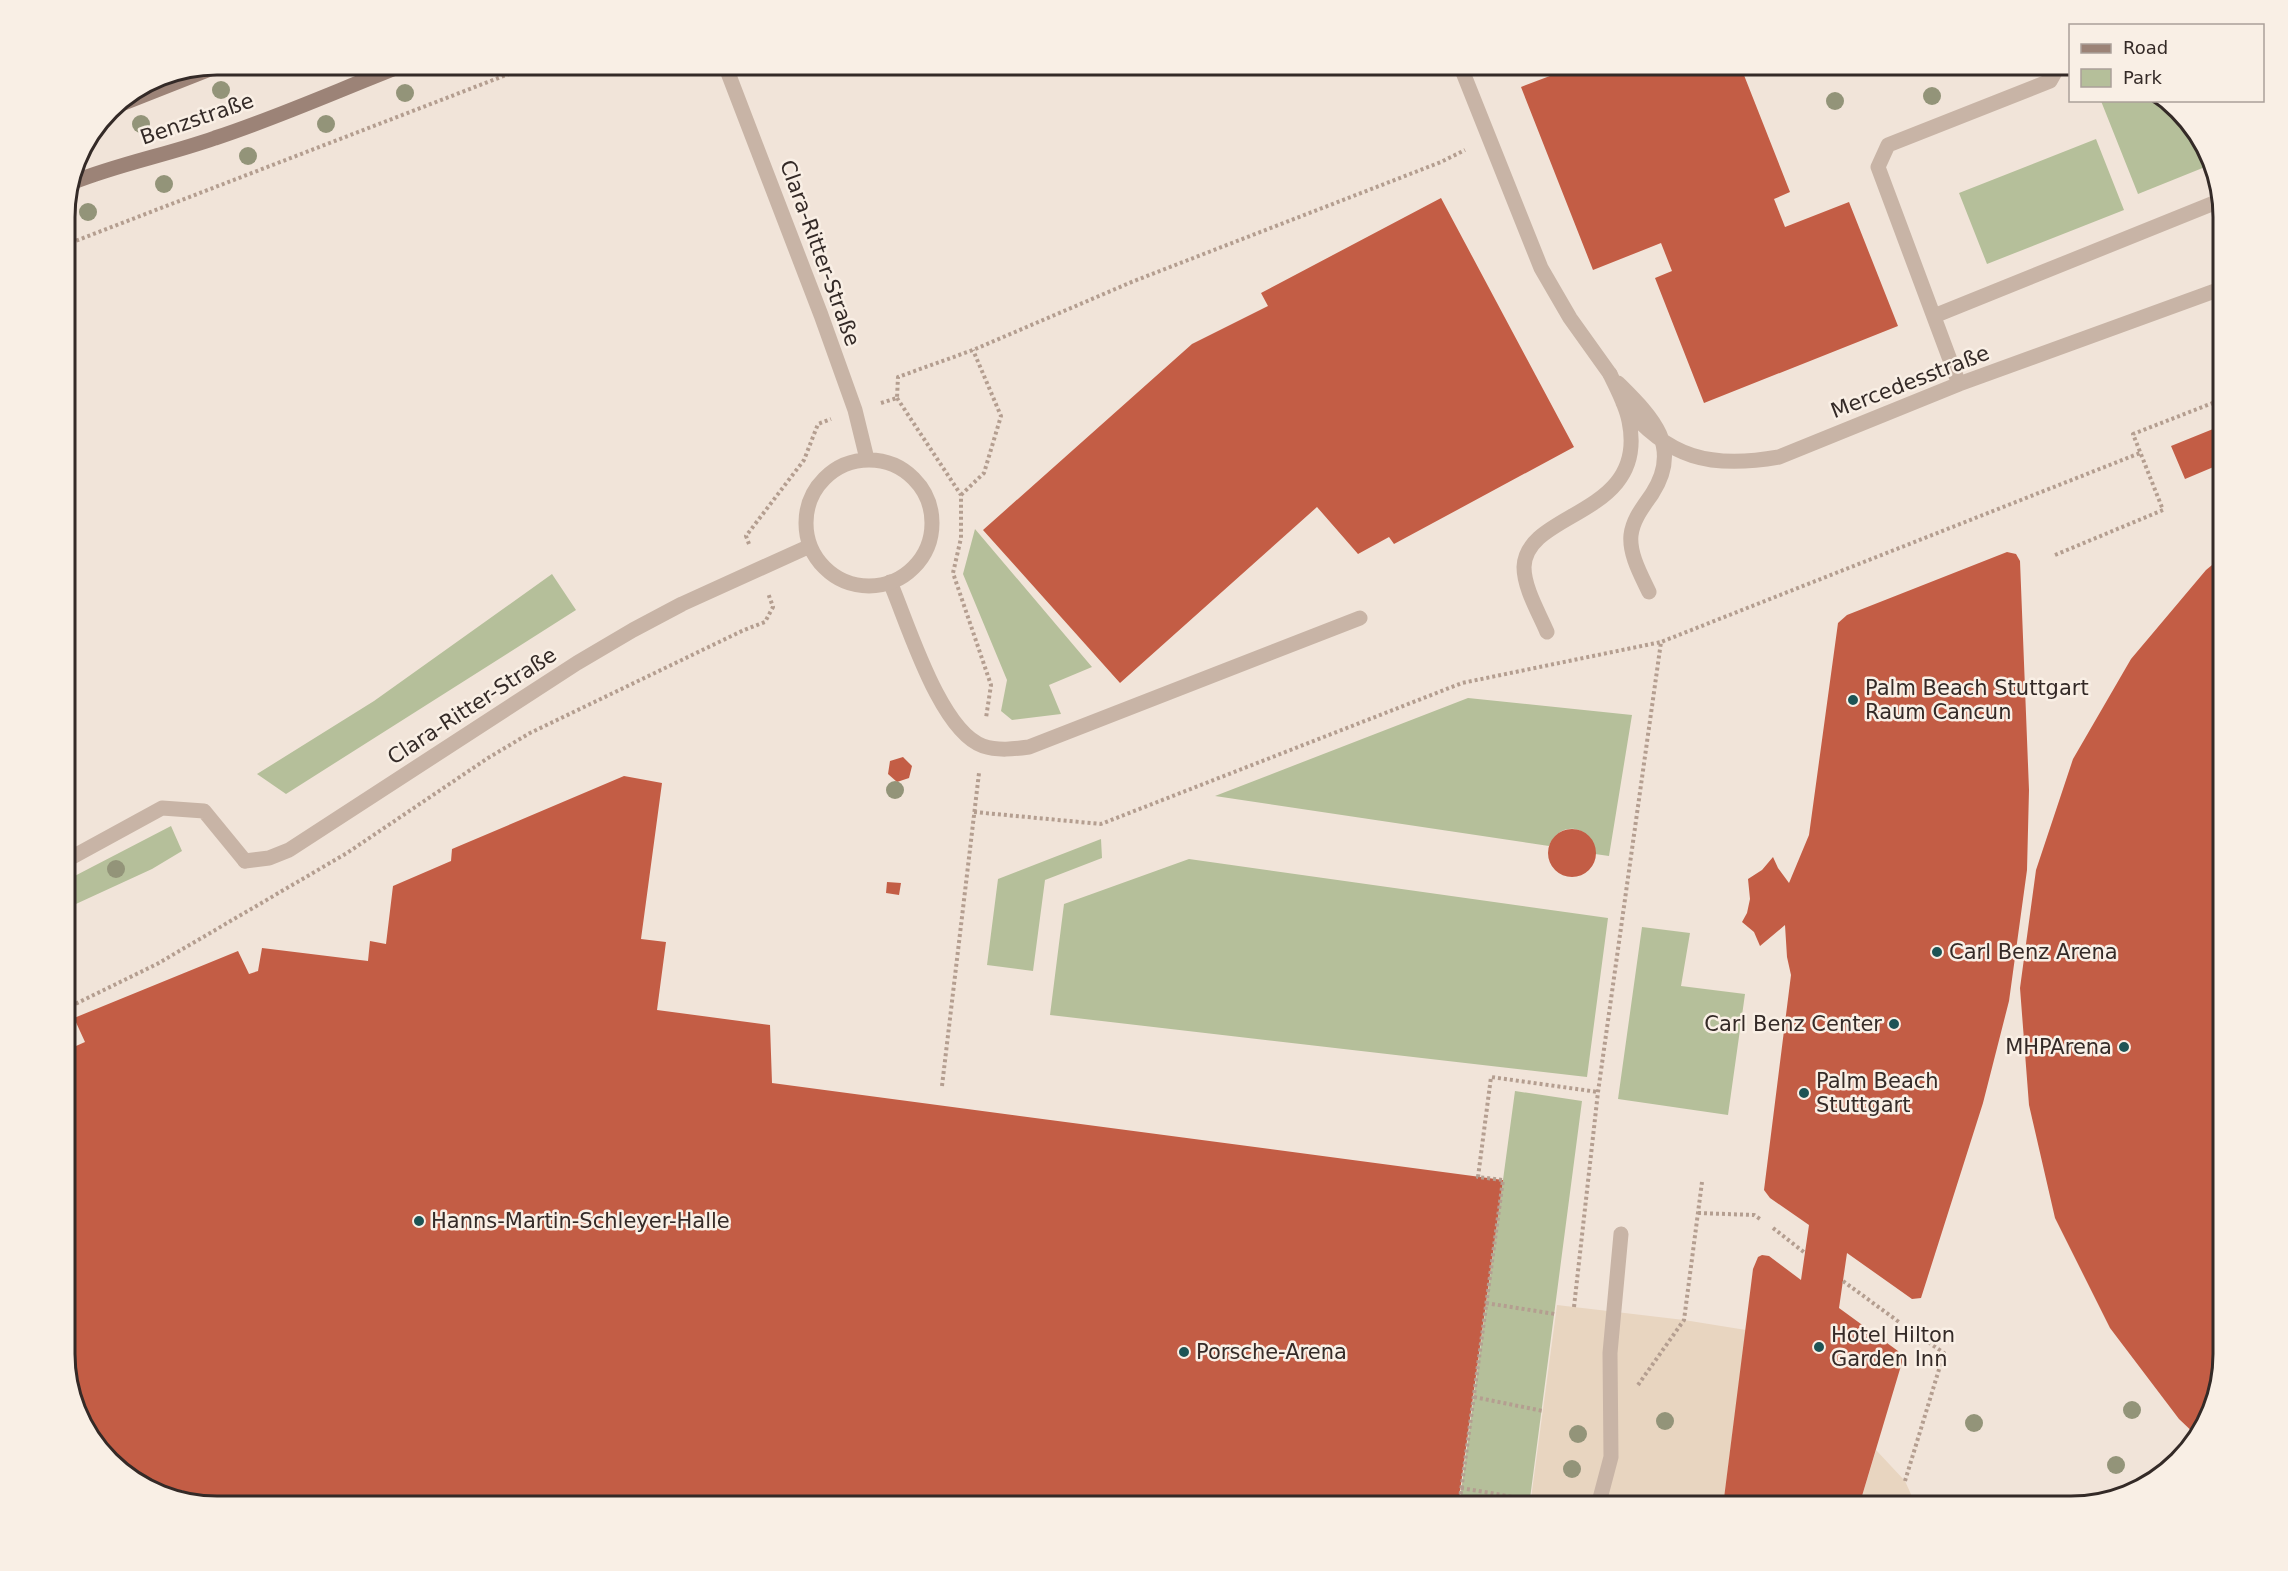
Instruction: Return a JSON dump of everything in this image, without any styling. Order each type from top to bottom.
[{"type":"main road","name":"Benzstraße","points":[[80,179],[118,166],[155,158],[217,138],[375,75]]},
{"type":"main road","name":"Benzstraße","points":[[148,93],[177,81]]},
{"type":"street","name":"Clara-Ritter-Straße","points":[[729,75],[821,315],[855,410],[867,459]]},
{"type":"street","points":[[1464,75],[1541,268],[1565,311],[1610,374],[1656,424],[1663,441],[1664,468],[1639,513],[1631,535],[1635,560],[1649,592]]},
{"type":"street","points":[[1959,384],[1878,167],[1888,145],[2050,81],[2053,75]]},
{"type":"street","points":[[1934,316],[2212,204]]},
{"type":"street","name":"Mercedesstraße","points":[[1623,403],[1645,428],[1683,453],[1725,463],[1752,462],[1779,457],[1959,384],[2213,292]]},
{"type":"street","points":[[1547,632],[1526,580],[1524,565],[1530,549],[1539,537],[1551,527],[1597,503],[1622,473],[1629,457],[1632,439],[1629,420],[1610,374]]},
{"type":"street","points":[[867,459],[885,461],[902,468],[916,479],[926,493],[932,510],[933,528],[929,546],[920,562],[907,574],[891,582],[875,586],[843,581],[829,572],[817,560],[810,546],[806,526],[808,506],[816,488],[829,473],[847,462],[867,459]]},
{"type":"street","name":"Clara-Ritter-Straße","points":[[75,856],[162,808],[204,811],[245,861],[269,858],[289,850],[577,663],[633,630],[723,584],[810,546]]},
{"type":"street","points":[[891,582],[939,699],[959,730],[969,739],[983,746],[998,749],[1029,747],[1360,618]]},
{"type":"street","points":[[1601,1496],[1611,1457],[1610,1353],[1621,1234]]},
{"type":"path","points":[[75,240],[503,75]]},
{"type":"path","points":[[1496,75],[1500,85]]},
{"type":"path","points":[[942,1086],[991,685],[952,573],[961,538],[961,495],[897,398],[898,376],[973,350],[1134,281],[1441,162],[1489,138]]},
{"type":"path","points":[[961,495],[984,473],[1001,416],[973,350]]},
{"type":"path","points":[[746,536],[804,460],[818,424],[897,398]]},
{"type":"path","points":[[2055,555],[2163,510],[2133,434],[2213,403]]},
{"type":"path","points":[[974,812],[1101,824],[1462,682],[1661,642],[2140,453]]},
{"type":"path","points":[[75,1004],[157,964],[347,853],[488,758],[530,733],[765,622],[773,607]]},
{"type":"path","points":[[1574,1307],[1598,1092],[1661,642]]},
{"type":"path","points":[[1460,1496],[1503,1180],[1478,1177],[1491,1077],[1598,1092]]},
{"type":"path","points":[[1635,1392],[1684,1320],[1702,1182]]},
{"type":"path","points":[[1698,1213],[1754,1215],[1760,1219]]},
{"type":"path","points":[[1773,1228],[1805,1253]]},
{"type":"path","points":[[1843,1281],[1899,1322]]},
{"type":"path","points":[[1486,1303],[1556,1314]]},
{"type":"path","points":[[1905,1481],[1944,1353],[1912,1331]]},
{"type":"path","points":[[1473,1397],[1543,1411]]},
{"type":"path","points":[[1461,1488],[1508,1496]]},
{"type":"green space","points":[[2101,102],[2154,102],[2178,123],[2194,146],[2202,163],[2204,168],[2138,194]]},
{"type":"green space","points":[[2096,139],[2124,210],[1987,264],[1959,193]]},
{"type":"green space","points":[[975,529],[1092,667],[1049,685],[1061,714],[1012,720],[1001,711],[1007,680],[963,574]]},
{"type":"green space","points":[[552,574],[576,610],[286,794],[257,774],[374,701]]},
{"type":"green space","points":[[1468,698],[1632,715],[1609,856],[1595,854],[1593,844],[1588,837],[1575,829],[1560,832],[1549,846],[1215,796]]},
{"type":"green space","points":[[171,826],[182,851],[152,869],[75,904],[75,876]]},
{"type":"green space","points":[[1101,839],[1102,858],[1045,880],[1033,971],[987,965],[998,879]]},
{"type":"green space","points":[[1189,859],[1608,918],[1587,1077],[1050,1015],[1064,904]]},
{"type":"green space","points":[[1642,927],[1690,933],[1681,986],[1745,994],[1728,1115],[1618,1099]]},
{"type":"green space","points":[[1515,1091],[1582,1101],[1530,1496],[1460,1496]]},
{"type":"shaded area","points":[[1557,1305],[1746,1330],[1724,1496],[1531,1496]]},
{"type":"shaded area","points":[[1876,1450],[1905,1481],[1912,1496],[1862,1496]]},
{"type":"building","points":[[1553,75],[1744,75],[1790,192],[1774,199],[1785,227],[1849,202],[1898,326],[1704,403],[1655,278],[1672,271],[1661,243],[1593,270],[1521,87]]},
{"type":"building","points":[[1441,198],[1574,447],[1394,544],[1389,537],[1358,554],[1317,507],[1120,683],[983,530],[1192,344],[1268,306],[1261,293]]},
{"type":"building","points":[[2213,429],[2213,467],[2185,479],[2171,446]]},
{"type":"building","name":"Carl Benz Center","points":[[2007,552],[2016,554],[2020,561],[2029,790],[2027,870],[2009,1001],[1983,1103],[1921,1298],[1912,1299],[1847,1253],[1839,1308],[1898,1351],[1903,1359],[1862,1496],[1724,1496],[1753,1269],[1758,1257],[1769,1256],[1801,1280],[1809,1225],[1770,1198],[1764,1190],[1791,975],[1787,957],[1785,925],[1760,946],[1754,932],[1742,922],[1750,899],[1748,879],[1762,870],[1773,857],[1789,883],[1809,835],[1838,623],[1847,615]]},
{"type":"building","name":"MHPArena","points":[[2213,564],[2213,1354],[2208,1391],[2191,1430],[2179,1419],[2110,1328],[2055,1218],[2029,1105],[2020,988],[2036,870],[2073,759],[2131,659]]},
{"type":"building","points":[[903,757],[912,766],[909,778],[897,782],[888,774],[890,761]]},
{"type":"building","points":[[624,776],[662,783],[641,939],[666,942],[657,1010],[770,1025],[772,1083],[1503,1180],[1459,1496],[217,1496],[180,1491],[138,1472],[110,1448],[94,1425],[80,1391],[75,1363],[75,1050],[76,1046],[85,1042],[75,1018],[238,951],[249,974],[258,971],[262,948],[368,961],[370,941],[386,944],[393,886],[451,861],[452,849]]},
{"type":"building","points":[[1572,829],[1589,836],[1596,853],[1589,870],[1572,877],[1555,870],[1548,853],[1555,836]]},
{"type":"building","points":[[887,882],[901,883],[899,895],[886,893]]},
{"type":"place","name":"Palm Beach Stuttgart Raum Cancun","points":[[1853,700]]},
{"type":"place","name":"Carl Benz Arena","points":[[1937,952]]},
{"type":"place","name":"Carl Benz Center","points":[[1894,1024]]},
{"type":"place","name":"MHPArena","points":[[2124,1047]]},
{"type":"place","name":"Palm Beach Stuttgart","points":[[1804,1093]]},
{"type":"place","name":"Hanns-Martin-Schleyer-Halle","points":[[419,1221]]},
{"type":"place","name":"Hotel Hilton Garden Inn","points":[[1819,1347]]},
{"type":"place","name":"Porsche-Arena","points":[[1184,1352]]}]
